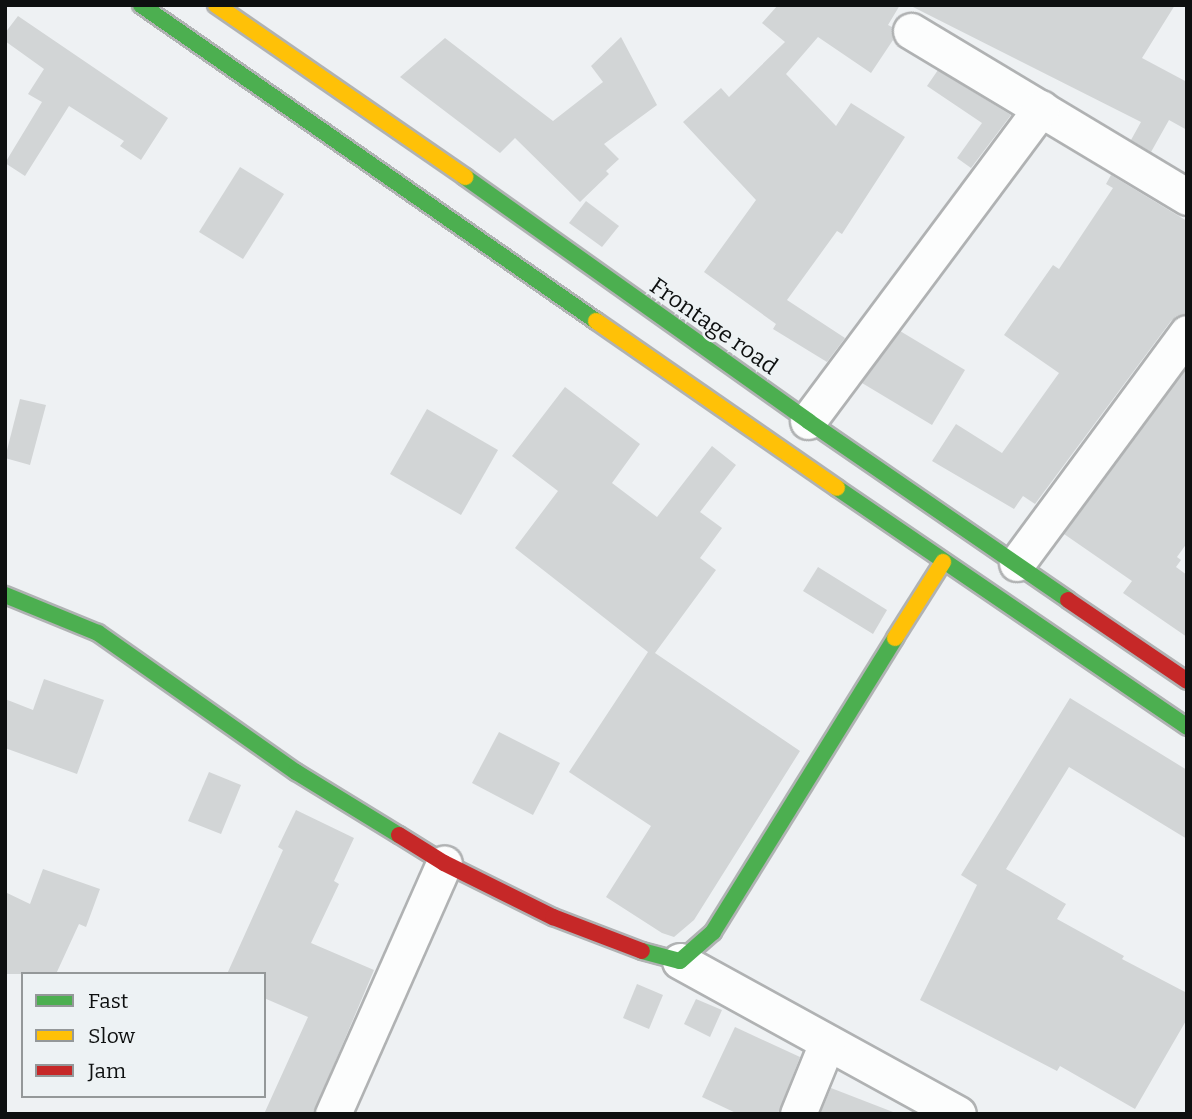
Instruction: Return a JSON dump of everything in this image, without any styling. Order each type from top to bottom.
[{"type":"main road","points":[[141,5],[943,562],[1187,727]]},
{"type":"main road","name":"Frontage road","points":[[216,5],[378,115],[808,421],[1187,681]]},
{"type":"main road","points":[[5,595],[98,633],[296,772],[444,863],[553,917],[626,946],[680,961],[713,932],[943,562]]},
{"type":"street","points":[[186,36],[205,5]]},
{"type":"street","points":[[911,31],[1187,197]]},
{"type":"street","points":[[808,421],[1041,108]]},
{"type":"street","points":[[1017,563],[1187,333]]},
{"type":"street","points":[[333,1114],[444,863]]},
{"type":"street","points":[[680,961],[958,1114]]},
{"type":"street","points":[[799,1114],[827,1043]]},
{"type":"building","points":[[778,5],[900,5],[888,25],[892,27],[893,40],[871,73],[818,37],[786,74],[836,126],[851,103],[905,137],[842,234],[837,231],[787,300],[845,338],[827,362],[773,329],[776,324],[704,272],[756,200],[683,122],[721,88],[729,97],[785,42],[762,23]]},
{"type":"building","points":[[909,5],[1175,5],[1142,58],[1187,82],[1187,130],[1169,120],[1151,152],[1131,140],[1141,122]]},
{"type":"building","points":[[18,16],[168,118],[141,160],[120,146],[124,141],[69,106],[25,176],[5,163],[42,102],[28,94],[44,69],[5,41],[5,33]]},
{"type":"building","points":[[621,37],[657,105],[604,144],[619,159],[606,171],[609,174],[580,202],[515,138],[500,153],[400,77],[445,38],[553,121],[603,82],[591,66]]},
{"type":"building","points":[[938,70],[1011,115],[971,168],[957,158],[982,123],[927,86]]},
{"type":"building","points":[[240,167],[284,194],[243,259],[199,232]]},
{"type":"building","points":[[1111,175],[1187,221],[1187,313],[1171,321],[1035,504],[1023,496],[1014,509],[932,461],[956,424],[1002,453],[1059,373],[1004,335],[1053,265],[1059,269],[1113,188],[1106,184]]},
{"type":"building","points":[[586,201],[619,226],[602,247],[569,223]]},
{"type":"building","points":[[900,331],[965,370],[932,425],[862,383]]},
{"type":"building","points":[[1187,367],[1187,543],[1177,557],[1181,560],[1176,567],[1187,575],[1187,637],[1123,593],[1132,581],[1064,534]]},
{"type":"building","points":[[565,387],[640,444],[612,483],[657,517],[712,446],[736,465],[700,512],[722,528],[700,558],[716,570],[655,653],[800,751],[694,920],[674,937],[662,933],[606,897],[651,826],[569,772],[648,652],[515,548],[558,491],[512,456]]},
{"type":"building","points":[[20,399],[46,405],[30,465],[5,458]]},
{"type":"building","points":[[427,409],[498,450],[461,515],[390,474]]},
{"type":"building","points":[[818,567],[887,610],[873,634],[803,591]]},
{"type":"building","points":[[44,679],[104,700],[77,774],[5,748],[5,699],[33,710]]},
{"type":"building","points":[[1070,698],[1187,770],[1187,839],[1069,767],[1006,869],[1066,904],[1057,919],[1124,956],[1122,959],[1187,993],[1187,1019],[1135,1109],[1060,1066],[1057,1071],[920,1000],[977,885],[961,875]]},
{"type":"building","points":[[499,732],[560,763],[533,815],[472,783]]},
{"type":"building","points":[[209,772],[241,785],[221,834],[188,821]]},
{"type":"building","points":[[296,810],[354,838],[334,881],[339,884],[311,943],[374,970],[313,1114],[264,1114],[308,1017],[266,999],[266,972],[228,972],[283,850],[278,847]]},
{"type":"building","points":[[43,869],[100,889],[86,927],[79,924],[57,972],[5,974],[5,892],[30,904]]},
{"type":"building","points":[[637,984],[663,995],[649,1029],[623,1018]]},
{"type":"building","points":[[696,999],[722,1010],[710,1037],[684,1024]]},
{"type":"building","points":[[735,1027],[800,1057],[778,1114],[738,1114],[702,1097]]},
{"type":"building","points":[[831,1088],[893,1112],[893,1114],[820,1114]]},
{"type":"traffic: fast","points":[[141,5],[596,321]]},
{"type":"traffic: fast","points":[[465,177],[808,421],[1068,600]]},
{"type":"traffic: fast","points":[[837,488],[1187,727]]},
{"type":"traffic: fast","points":[[5,595],[98,633],[296,772],[399,835]]},
{"type":"traffic: fast","points":[[642,951],[680,961],[713,932],[895,638]]},
{"type":"traffic: slow","points":[[216,5],[465,177]]},
{"type":"traffic: slow","points":[[596,321],[837,488]]},
{"type":"traffic: slow","points":[[895,638],[943,562]]},
{"type":"traffic: jam","points":[[1068,600],[1187,681]]},
{"type":"traffic: jam","points":[[399,835],[444,863],[553,917],[642,951]]}]
